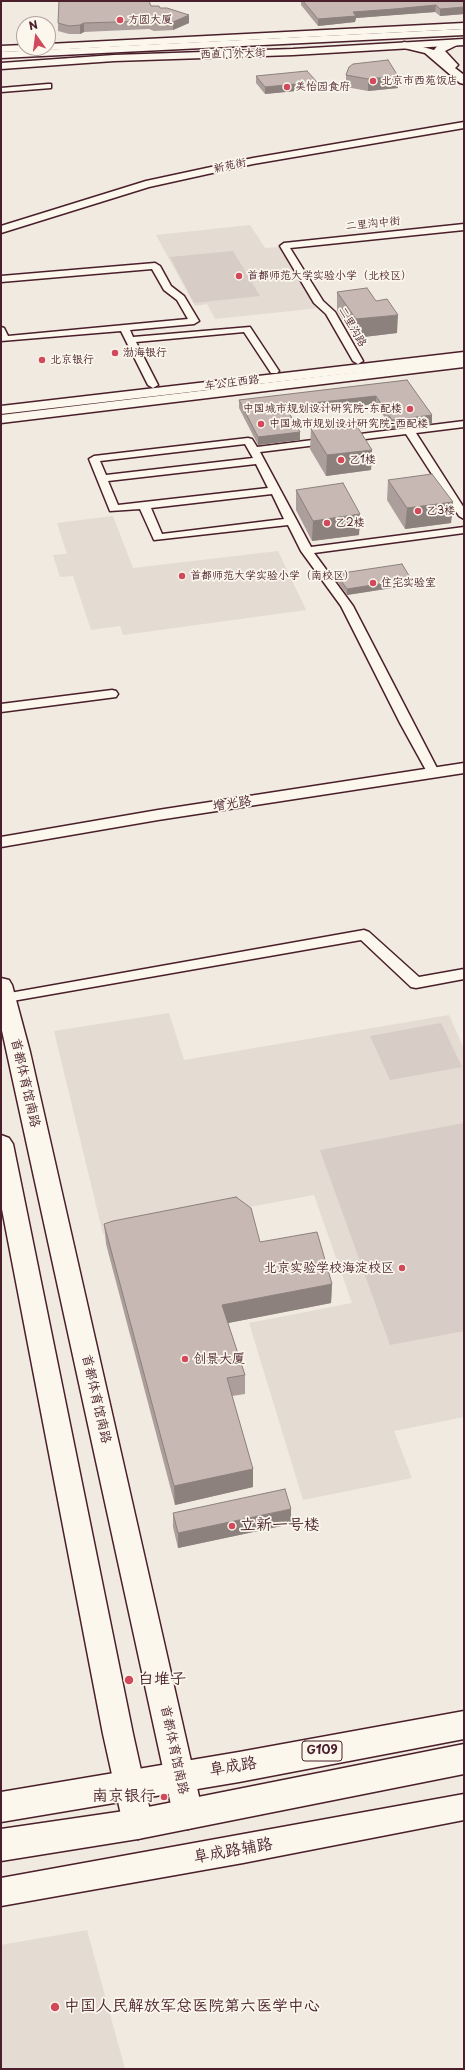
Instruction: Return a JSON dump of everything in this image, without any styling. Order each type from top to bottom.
[{"type":"main road","name":"西直门外大街","points":[[1,60],[464,32]]},
{"type":"main road","name":"西直门外大街","points":[[1,55],[355,43],[464,37]]},
{"type":"main road","points":[[458,42],[443,46],[438,51],[464,74]]},
{"type":"main road","points":[[129,43],[221,47]]},
{"type":"main road","points":[[355,43],[401,45],[429,51],[464,81]]},
{"type":"main road","points":[[114,58],[221,47]]},
{"type":"main road","name":"车公庄西路","points":[[1,403],[464,349]]},
{"type":"main road","name":"车公庄西路","points":[[1,410],[464,356]]},
{"type":"main road","name":"首都体育馆南路","points":[[3,992],[21,1060],[188,1814]]},
{"type":"main road","points":[[1,1144],[138,1824]]},
{"type":"main road","name":"阜成路","points":[[1,1806],[239,1767],[464,1725]]},
{"type":"main road","points":[[1,1845],[138,1824],[464,1759]]},
{"type":"street","name":"西直门外大街","points":[[56,47],[464,26]]},
{"type":"street","name":"西直门外大街","points":[[1,66],[114,58],[293,52],[458,42]]},
{"type":"street","points":[[1,49],[16,48]]},
{"type":"street","points":[[1,90],[48,86]]},
{"type":"street","name":"新苑街","points":[[1,230],[146,184],[253,161],[464,125]]},
{"type":"street","name":"二里沟中街","points":[[284,246],[464,226]]},
{"type":"street","name":"二里沟路","points":[[284,246],[319,303],[330,312],[358,361]]},
{"type":"street","points":[[1,279],[155,266],[167,288],[181,298],[200,333]]},
{"type":"street","points":[[1,330],[4,339],[194,321]]},
{"type":"street","points":[[124,328],[153,385]]},
{"type":"street","points":[[130,340],[247,329],[274,371]]},
{"type":"street","points":[[1,419],[464,363]]},
{"type":"street","points":[[254,450],[464,424]]},
{"type":"street","points":[[409,432],[464,516]]},
{"type":"street","points":[[275,490],[114,509],[94,459],[248,441],[254,450],[259,460],[275,490],[291,521],[307,551],[347,606],[433,772]]},
{"type":"street","points":[[102,479],[259,460]]},
{"type":"street","points":[[144,506],[158,538],[291,521]]},
{"type":"street","points":[[307,551],[464,530]]},
{"type":"street","points":[[1,708],[112,694]]},
{"type":"street","name":"增光路","points":[[1,842],[158,815],[464,768]]},
{"type":"street","points":[[3,992],[364,935],[416,983],[464,974]]},
{"type":"street","name":"阜成路辅路","points":[[1,1892],[464,1808]]},
{"type":"shaded area","name":"首都师范大学实验小学（北校区）","points":[[250,225],[265,248],[280,247],[319,308],[215,319],[207,304],[195,306],[156,235]]},
{"type":"shaded area","points":[[233,251],[260,296],[194,303],[170,257]]},
{"type":"shaded area","name":"首都师范大学实验小学（南校区）","points":[[113,516],[133,568],[278,551],[306,610],[123,635],[120,626],[91,630],[73,576],[60,577],[53,555],[67,554],[57,523]]},
{"type":"shaded area","name":"北京实验学校海淀校区","points":[[169,1013],[184,1060],[449,1015],[464,1049],[464,1417],[394,1431],[412,1478],[303,1500],[249,1323],[352,1303],[314,1195],[103,1234],[54,1031]]},
{"type":"shaded area","points":[[441,1023],[462,1067],[390,1080],[370,1036]]},
{"type":"shaded area","points":[[464,1123],[464,1331],[390,1345],[320,1150]]},
{"type":"shaded area","name":"中国人民解放军总医院第六医学中心","points":[[87,1930],[125,2069],[1,2069],[1,1945]]},
{"type":"building","name":"方圆大厦","points":[[59,1],[149,1],[151,6],[159,6],[160,8],[167,8],[189,15],[173,22],[154,23],[149,21],[84,23],[69,26],[58,23]]},
{"type":"building","points":[[303,1],[464,1],[464,7],[440,9],[436,5],[353,12],[356,16],[318,19]]},
{"type":"building","points":[[388,60],[398,76],[368,79],[346,75],[349,67],[353,64]]},
{"type":"building","points":[[307,71],[317,82],[265,87],[256,76]]},
{"type":"building","points":[[367,288],[376,301],[387,299],[398,315],[356,319],[337,292]]},
{"type":"building","points":[[407,380],[432,415],[392,420],[376,396],[285,406],[300,432],[258,437],[239,400]]},
{"type":"building","points":[[355,423],[372,450],[327,455],[311,429]]},
{"type":"building","points":[[432,474],[453,502],[407,508],[388,480]]},
{"type":"building","points":[[343,483],[360,514],[313,521],[296,490]]},
{"type":"building","points":[[402,564],[411,579],[347,589],[336,574]]},
{"type":"building","name":"创景大厦","points":[[236,1197],[251,1208],[260,1242],[317,1232],[332,1284],[222,1305],[245,1375],[227,1378],[253,1469],[174,1486],[104,1224]]},
{"type":"building","points":[[285,1489],[291,1509],[178,1533],[173,1513]]},
{"type":"place","name":"方圆大厦","points":[[120,20]]},
{"type":"place","name":"北京市西苑饭店","points":[[373,81]]},
{"type":"place","name":"美怡园食府","points":[[287,87]]},
{"type":"place","name":"首都师范大学实验小学（北校区）","points":[[239,276]]},
{"type":"place","name":"渤海银行","points":[[115,353]]},
{"type":"place","name":"北京银行","points":[[42,360]]},
{"type":"place","name":"中国城市规划设计研究院-东配楼","points":[[410,409]]},
{"type":"place","name":"中国城市规划设计研究院-西配楼","points":[[261,424]]},
{"type":"place","name":"乙1楼","points":[[341,460]]},
{"type":"place","name":"乙3楼","points":[[418,511]]},
{"type":"place","name":"乙2楼","points":[[327,523]]},
{"type":"place","name":"首都师范大学实验小学（南校区）","points":[[182,576]]},
{"type":"place","name":"住宅实验室","points":[[373,583]]},
{"type":"place","name":"北京实验学校海淀校区","points":[[402,1268]]},
{"type":"place","name":"创景大厦","points":[[185,1359]]},
{"type":"place","name":"立新一号楼","points":[[232,1526]]},
{"type":"place","name":"白堆子","points":[[129,1680]]},
{"type":"place","name":"南京银行","points":[[164,1797]]},
{"type":"place","name":"中国人民解放军总医院第六医学中心","points":[[55,2007]]}]
